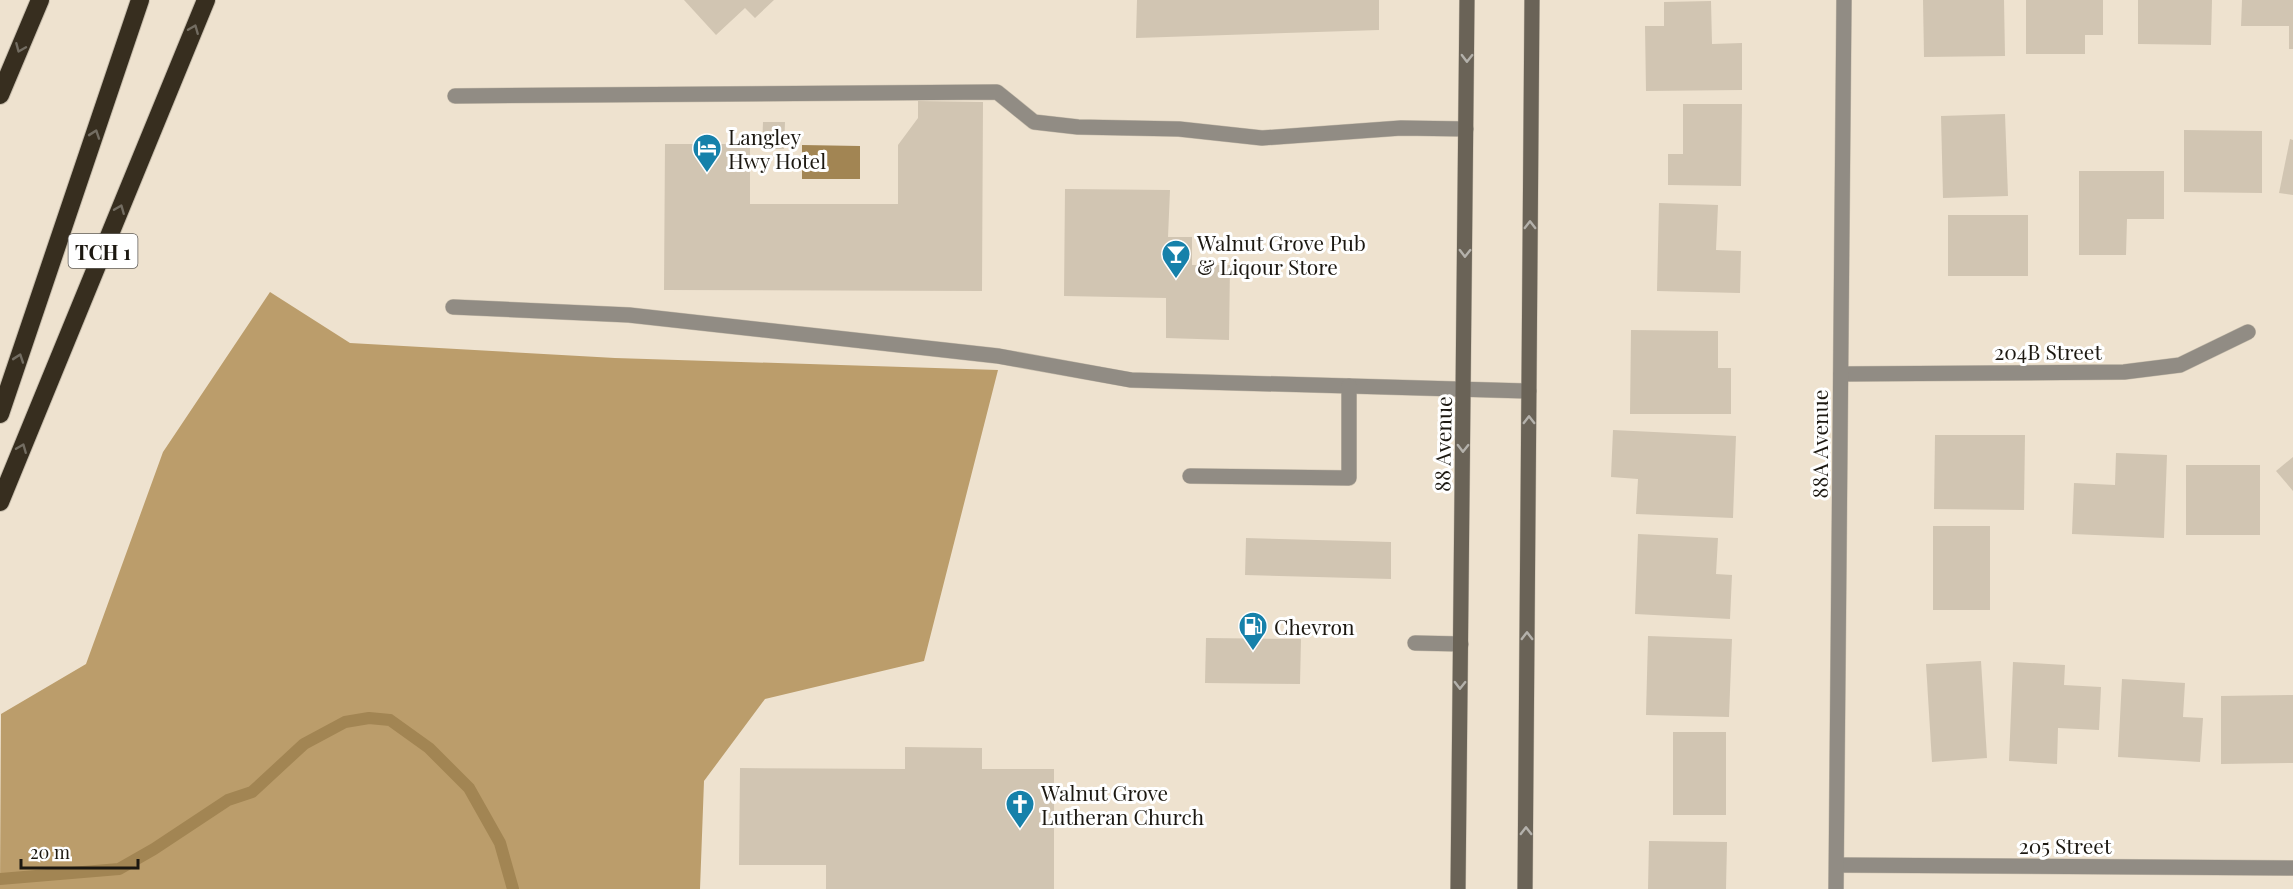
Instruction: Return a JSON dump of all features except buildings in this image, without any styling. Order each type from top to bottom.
[{"type":"highway","points":[[0,95],[40,0]]},
{"type":"highway","points":[[0,414],[141,0]]},
{"type":"highway","name":"TCH 1","points":[[0,502],[206,0]]},
{"type":"main road","name":"88 Avenue","points":[[1458,889],[1467,0]]},
{"type":"main road","points":[[1525,889],[1532,0]]},
{"type":"street","name":"88A Avenue","points":[[1836,889],[1844,0]]},
{"type":"street","points":[[455,96],[997,92],[1034,122],[1078,128],[1179,129],[1262,138],[1401,128],[1466,129]]},
{"type":"street","points":[[453,307],[597,312],[653,318],[998,356],[1131,380],[1529,391]]},
{"type":"street","name":"204B Street","points":[[1841,374],[2124,372],[2180,365],[2248,332]]},
{"type":"street","points":[[1190,476],[1349,478],[1349,386]]},
{"type":"street","points":[[1415,643],[1461,644]]},
{"type":"street","name":"205 Street","points":[[1837,865],[2293,868]]},
{"type":"shaded area","points":[[802,145],[860,146],[860,179],[802,179]]},
{"type":"shaded area","points":[[270,292],[350,343],[615,358],[998,370],[924,661],[765,699],[704,781],[700,889],[0,889],[1,714],[86,664],[163,452]]},
{"type":"waterway","points":[[0,879],[119,869],[154,849],[228,800],[252,792],[304,744],[345,722],[369,718],[390,720],[429,748],[469,788],[500,843],[513,889]]},
{"type":"place","name":"Langley Hwy Hotel","points":[[707,174]]},
{"type":"place","name":"Walnut Grove Pub & Liqour Store","points":[[1176,280]]},
{"type":"place","name":"Chevron","points":[[1253,652]]},
{"type":"place","name":"Walnut Grove Lutheran Church","points":[[1020,830]]}]
